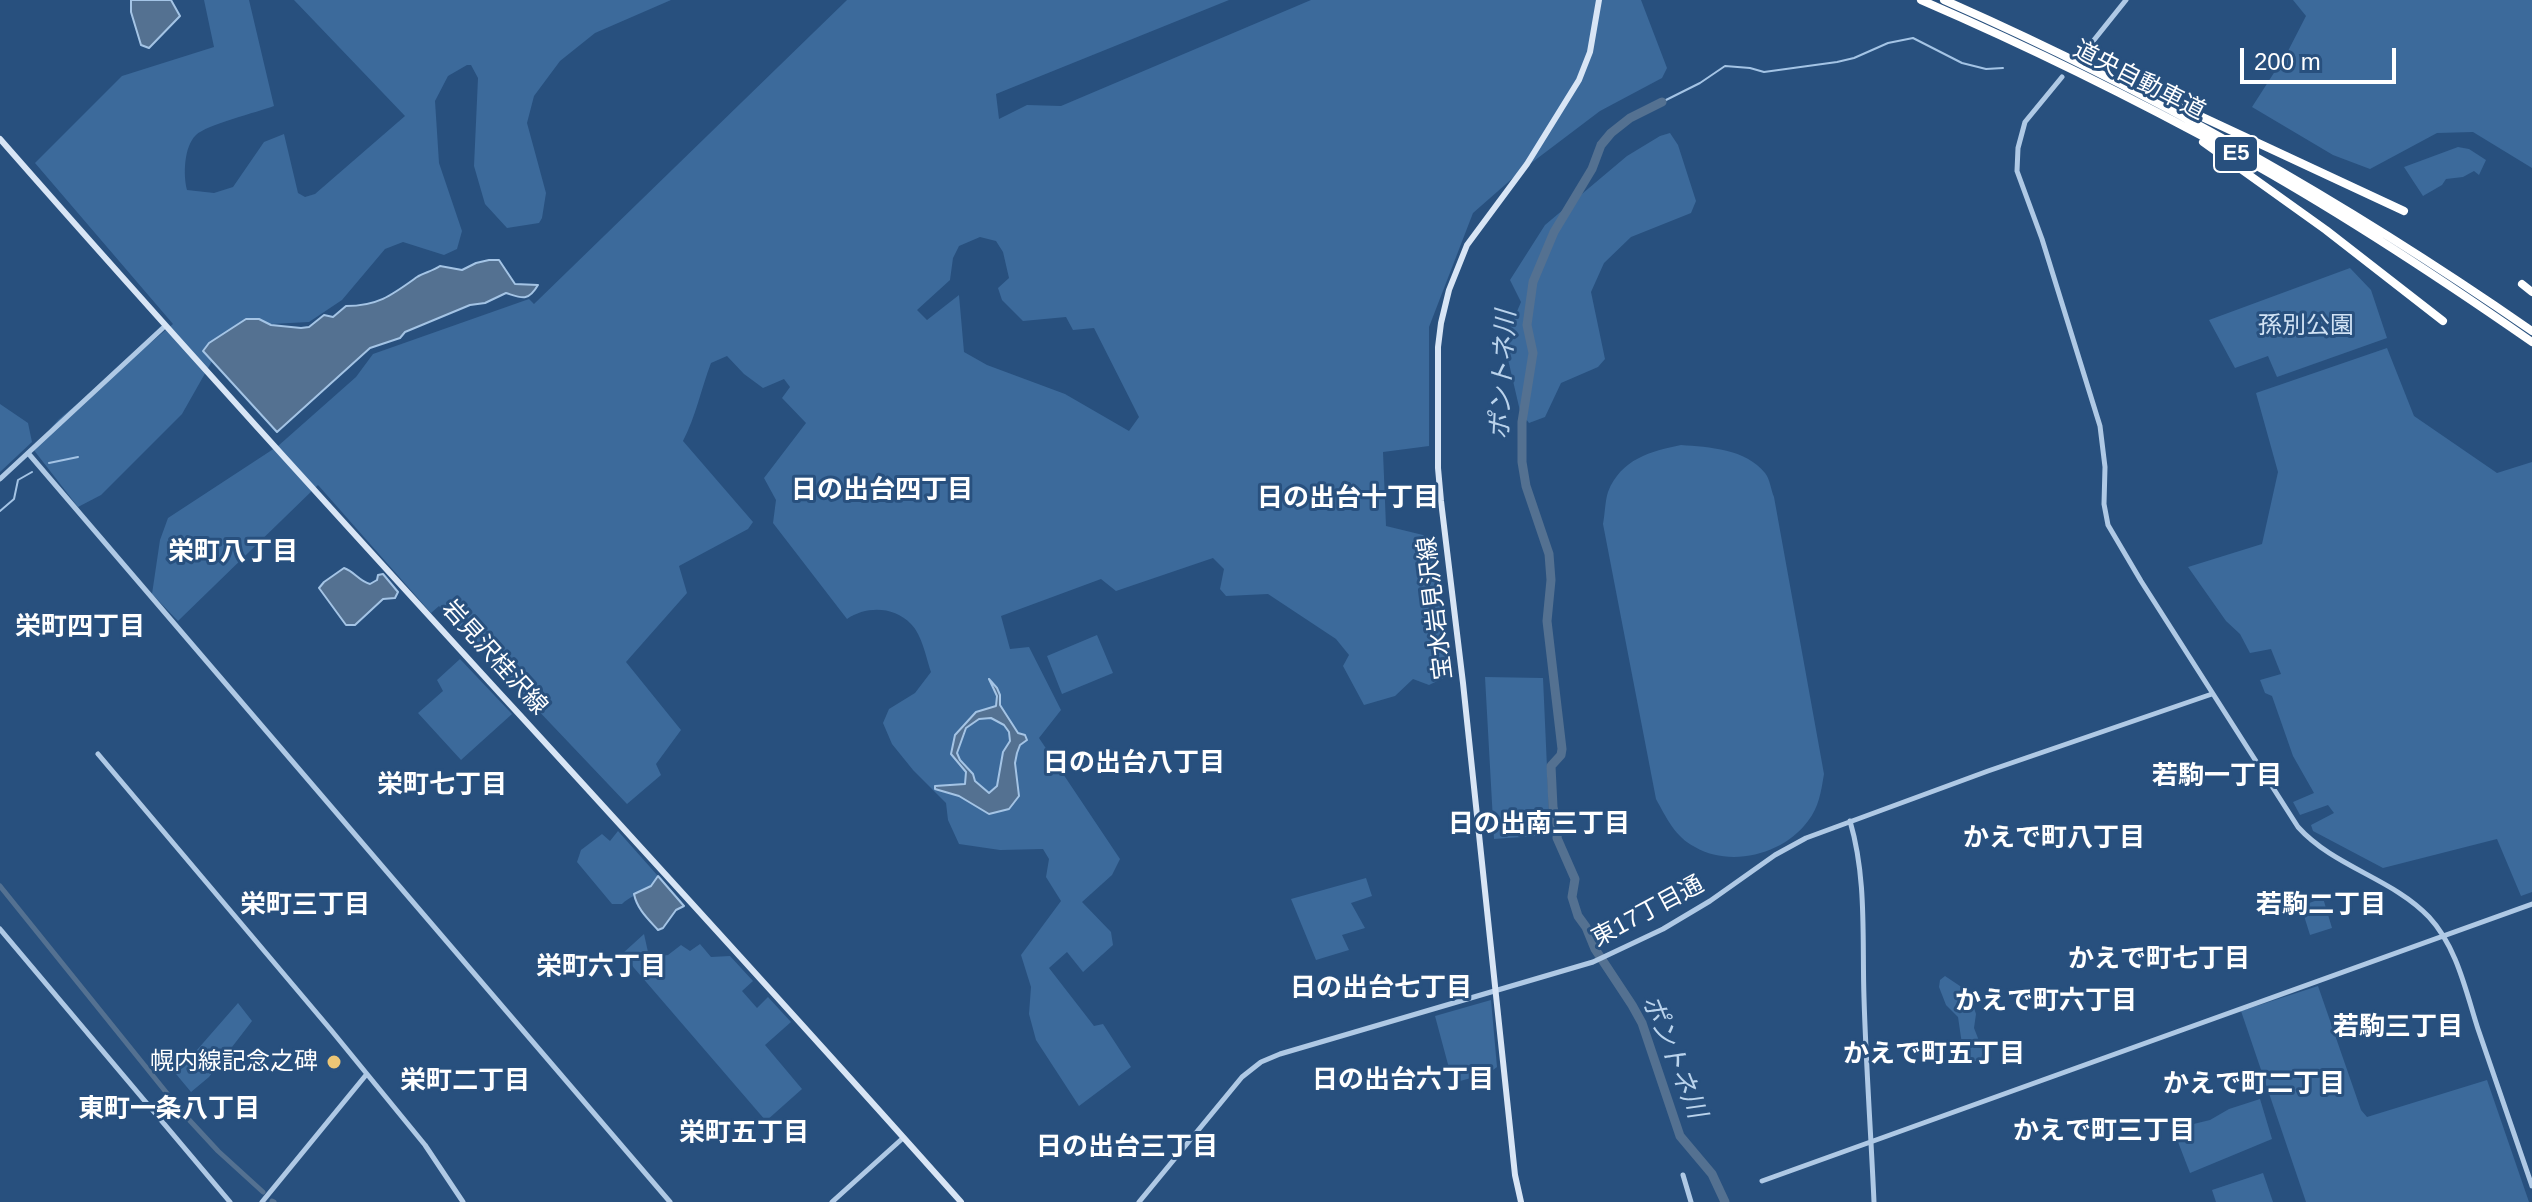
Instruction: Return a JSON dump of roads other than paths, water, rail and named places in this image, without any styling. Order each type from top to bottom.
[{"type":"highway","name":"道央自動車道","points":[[1921,0],[2063,64],[2241,157],[2452,286],[2532,342]]},
{"type":"highway","name":"道央自動車道","points":[[1944,0],[2096,70],[2245,149],[2458,279],[2532,331]]},
{"type":"highway","points":[[2096,70],[2404,211]]},
{"type":"highway","points":[[2162,114],[2250,174],[2443,321]]},
{"type":"highway","points":[[2522,284],[2532,292]]},
{"type":"main road","name":"宝水岩見沢線","points":[[1521,1202],[1515,1175],[1438,468],[1438,347],[1449,290],[1467,245],[1527,164],[1579,80],[1590,52],[1599,0]]},
{"type":"main road","name":"岩見沢桂沢線","points":[[0,139],[165,326],[789,1009],[961,1202]]},
{"type":"street","points":[[2082,55],[2126,0]]},
{"type":"street","points":[[2062,77],[2025,122],[2018,148],[2017,171],[2042,239],[2100,426],[2108,525],[2285,809],[2305,834],[2330,854],[2411,901],[2430,918],[2444,937],[2457,966],[2532,1186]]},
{"type":"street","points":[[0,479],[165,326]]},
{"type":"street","points":[[28,453],[670,1202]]},
{"type":"street","name":"東17丁目通","points":[[1139,1202],[1242,1077],[1261,1062],[1593,962],[1618,952],[1710,901],[1775,855],[1806,838],[2212,694]]},
{"type":"street","points":[[98,754],[425,1145],[463,1202]]},
{"type":"street","points":[[1850,821],[1861,873],[1874,1202]]},
{"type":"street","points":[[1762,1181],[2532,904]]},
{"type":"street","points":[[0,929],[230,1202]]},
{"type":"street","points":[[263,1201],[366,1075]]},
{"type":"street","points":[[832,1202],[903,1138]]},
{"type":"street","points":[[1683,1175],[1691,1202]]},
{"type":"waterway","name":"ポントネ川","points":[[1662,102],[1725,66],[1764,72],[1837,62],[1888,43],[1913,38],[1962,63],[1986,69],[2003,68]]},
{"type":"waterway","name":"ポントネ川","points":[[1662,102],[1630,118],[1601,145],[1592,169],[1554,232],[1533,282],[1527,325],[1533,353],[1522,422],[1522,462],[1526,486],[1549,554],[1551,580],[1547,621],[1562,749],[1561,755],[1551,766],[1553,807],[1557,838],[1575,879],[1572,897],[1595,949],[1642,1023],[1680,1136],[1712,1174],[1725,1202]]},
{"type":"waterway","points":[[49,463],[78,457]]},
{"type":"waterway","points":[[0,511],[14,499],[18,480],[32,472]]},
{"type":"waterway","points":[[0,886],[174,1102]]},
{"type":"waterway","points":[[180,1110],[218,1151],[263,1192]]},
{"type":"place","name":"幌内線記念之碑","points":[[334,1062]]},
{"type":"district","name":"日の出台四丁目","points":[[882,491]]},
{"type":"district","name":"日の出台十丁目","points":[[1348,499]]},
{"type":"district","name":"栄町八丁目","points":[[233,553]]},
{"type":"district","name":"栄町四丁目","points":[[80,628]]},
{"type":"district","name":"日の出台八丁目","points":[[1134,764]]},
{"type":"district","name":"若駒一丁目","points":[[2217,777]]},
{"type":"district","name":"栄町七丁目","points":[[442,786]]},
{"type":"district","name":"日の出南三丁目","points":[[1539,825]]},
{"type":"district","name":"かえで町八丁目","points":[[2054,839]]},
{"type":"district","name":"栄町三丁目","points":[[305,906]]},
{"type":"district","name":"若駒二丁目","points":[[2321,906]]},
{"type":"district","name":"かえで町七丁目","points":[[2159,960]]},
{"type":"district","name":"栄町六丁目","points":[[601,968]]},
{"type":"district","name":"日の出台七丁目","points":[[1381,989]]},
{"type":"district","name":"かえで町六丁目","points":[[2046,1002]]},
{"type":"district","name":"若駒三丁目","points":[[2398,1028]]},
{"type":"district","name":"かえで町五丁目","points":[[1934,1055]]},
{"type":"district","name":"日の出台六丁目","points":[[1403,1081]]},
{"type":"district","name":"栄町二丁目","points":[[465,1082]]},
{"type":"district","name":"かえで町二丁目","points":[[2254,1085]]},
{"type":"district","name":"東町一条八丁目","points":[[169,1110]]},
{"type":"district","name":"かえで町三丁目","points":[[2104,1132]]},
{"type":"district","name":"栄町五丁目","points":[[744,1134]]},
{"type":"district","name":"日の出台三丁目","points":[[1127,1148]]},
{"type":"park label","name":"孫別公園","points":[[2306,326]]}]
